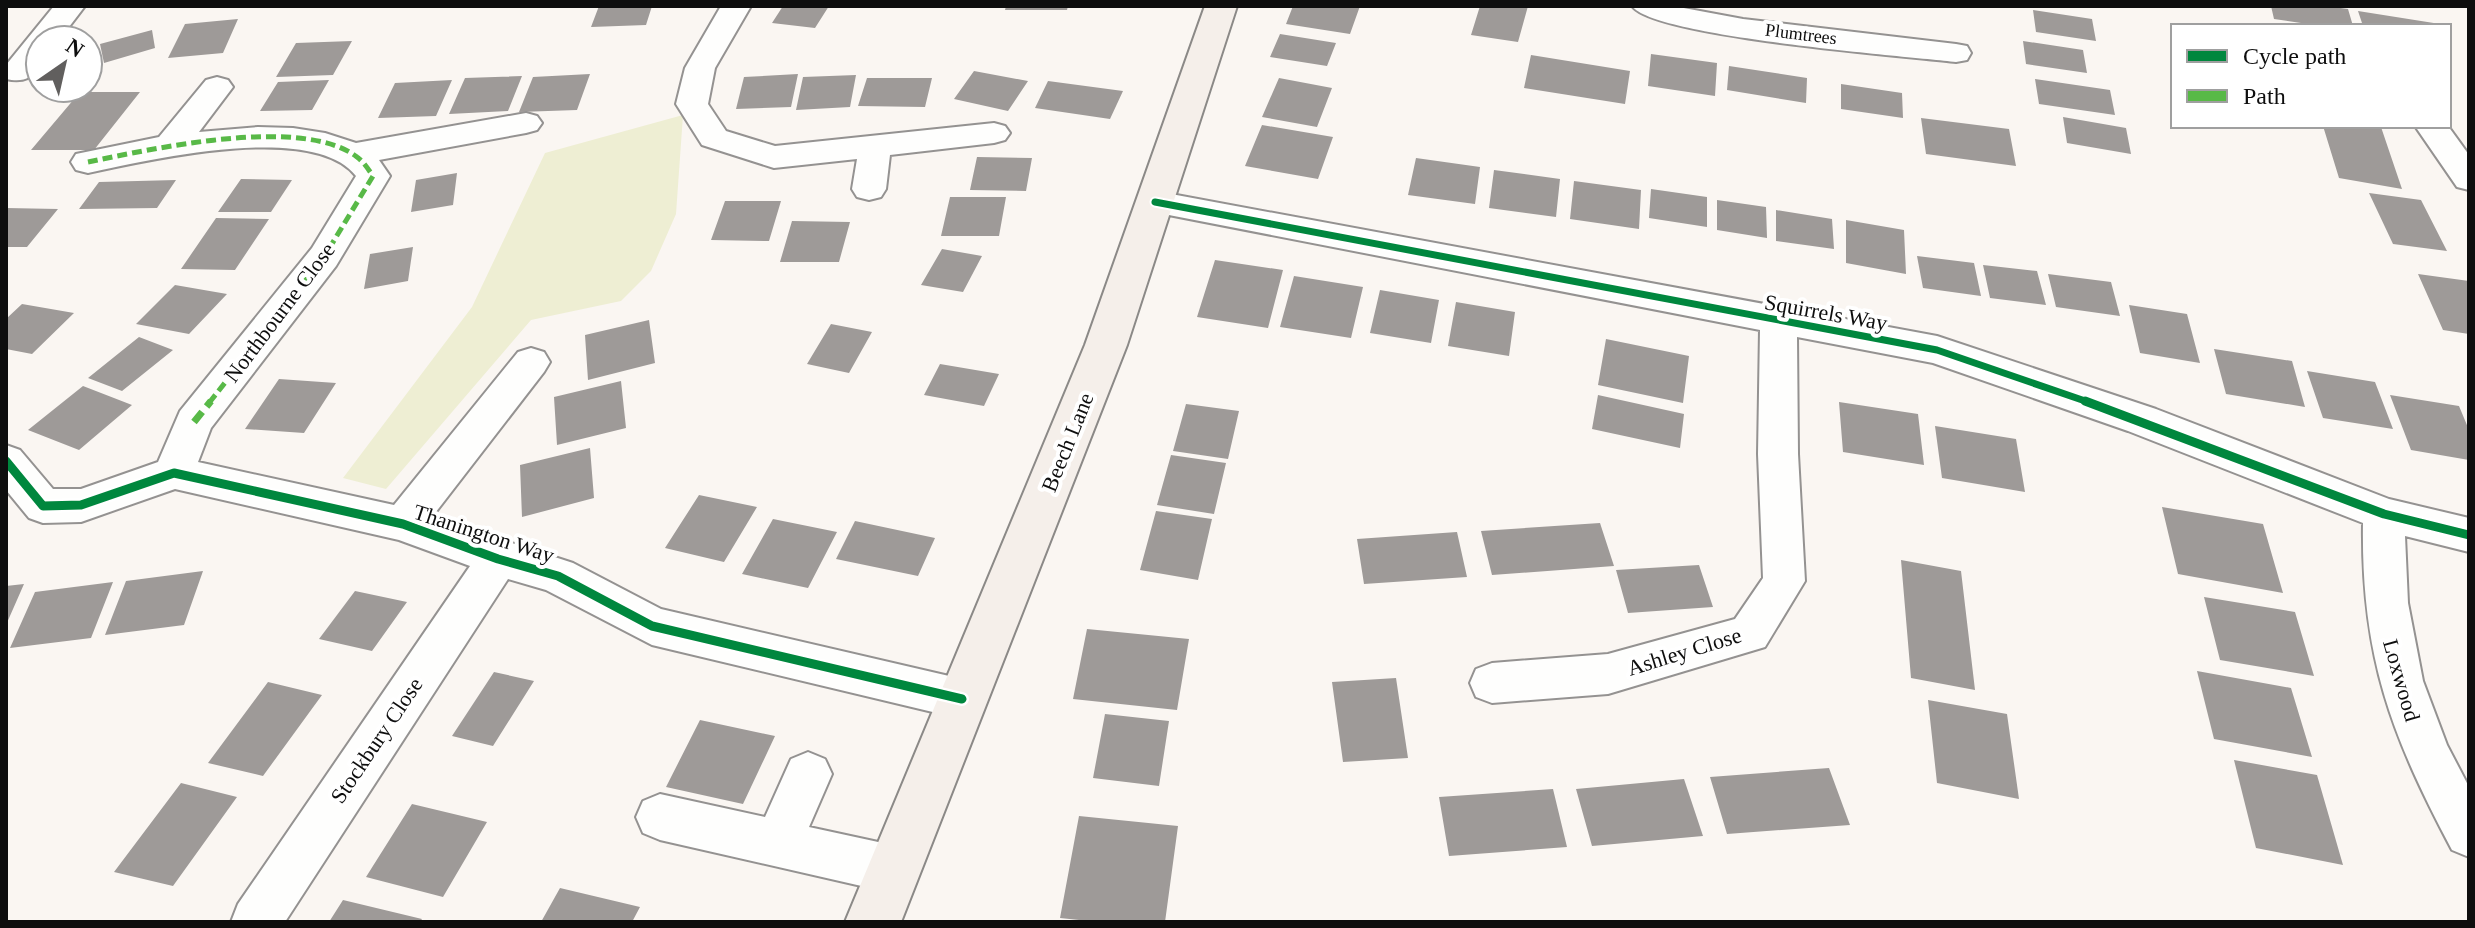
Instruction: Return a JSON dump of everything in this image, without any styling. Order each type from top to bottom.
[{"type":"street","points":[[56,24],[70,6]]},
{"type":"street","points":[[736,6],[700,68],[692,104],[714,138],[774,157],[994,133]]},
{"type":"street","name":"Beech Lane","points":[[873,922],[1106,345],[1221,6]]},
{"type":"street","name":"Plumtrees","points":[[1647,6],[1671,16],[1743,28],[1956,53]]},
{"type":"street","points":[[17,72],[24,63]]},
{"type":"street","points":[[170,146],[217,87]]},
{"type":"street","points":[[88,162],[170,146],[241,138],[306,140],[356,154],[526,123]]},
{"type":"street","points":[[2432,128],[2469,179]]},
{"type":"street","points":[[869,189],[875,148]]},
{"type":"street","name":"Northbourne Close","points":[[174,473],[194,422],[324,257],[373,176],[356,154]]},
{"type":"street","name":"Squirrels Way","points":[[1155,202],[1779,323],[1937,350],[2142,420],[2384,514],[2469,535]]},
{"type":"street","name":"Ashley Close","points":[[1492,683],[1608,674],[1749,634],[1784,581],[1778,454],[1779,323]]},
{"type":"street","name":"Thanington Way","points":[[403,524],[531,362]]},
{"type":"street","points":[[6,461],[43,506],[81,505],[174,473]]},
{"type":"street","name":"Thanington Way","points":[[174,473],[403,524],[498,559],[558,576],[652,626],[962,699]]},
{"type":"street","name":"Loxwood","points":[[2384,514],[2388,636],[2405,702],[2432,768],[2469,834]]},
{"type":"street","name":"Stockbury Close","points":[[256,922],[498,559]]},
{"type":"street","points":[[778,844],[808,774]]},
{"type":"street","points":[[660,817],[892,869]]},
{"type":"green space","points":[[683,115],[676,214],[651,271],[621,301],[531,320],[386,489],[343,478],[472,307],[545,153]]},
{"type":"building","points":[[599,6],[652,6],[646,25],[591,27]]},
{"type":"building","points":[[783,6],[829,6],[815,28],[772,23]]},
{"type":"building","points":[[1006,6],[1068,6],[1067,10],[1005,10]]},
{"type":"building","points":[[1293,6],[1360,6],[1350,34],[1286,24]]},
{"type":"building","points":[[1480,6],[1528,6],[1518,42],[1471,35]]},
{"type":"building","points":[[2271,6],[2326,6],[2348,9],[2352,24],[2308,24],[2274,19]]},
{"type":"building","points":[[2033,10],[2092,19],[2096,41],[2036,32]]},
{"type":"building","points":[[2358,11],[2440,24],[2362,24]]},
{"type":"building","points":[[238,19],[223,53],[168,58],[185,24]]},
{"type":"building","points":[[152,30],[155,48],[104,63],[104,43]]},
{"type":"building","points":[[1280,34],[1336,43],[1327,66],[1270,57]]},
{"type":"building","points":[[352,41],[333,75],[276,77],[296,43]]},
{"type":"building","points":[[2023,41],[2083,50],[2087,73],[2026,64]]},
{"type":"building","points":[[1651,54],[1717,63],[1715,96],[1648,86]]},
{"type":"building","points":[[1531,55],[1630,71],[1625,104],[1524,88]]},
{"type":"building","points":[[1729,66],[1807,78],[1806,103],[1727,90]]},
{"type":"building","points":[[974,71],[1028,81],[1008,111],[954,99]]},
{"type":"building","points":[[590,74],[577,110],[519,112],[533,77]]},
{"type":"building","points":[[798,74],[791,107],[736,109],[744,77]]},
{"type":"building","points":[[856,75],[850,107],[796,110],[803,77]]},
{"type":"building","points":[[522,76],[508,111],[449,114],[465,78]]},
{"type":"building","points":[[867,78],[932,78],[925,107],[858,106]]},
{"type":"building","points":[[1279,78],[1332,88],[1317,127],[1262,117]]},
{"type":"building","points":[[2035,79],[2110,90],[2115,115],[2039,104]]},
{"type":"building","points":[[329,80],[312,110],[260,111],[278,82]]},
{"type":"building","points":[[452,80],[436,116],[378,118],[395,83]]},
{"type":"building","points":[[1048,81],[1123,91],[1110,119],[1035,108]]},
{"type":"building","points":[[1841,84],[1902,93],[1903,118],[1841,109]]},
{"type":"building","points":[[104,92],[140,92],[94,150],[31,150],[70,104],[104,104]]},
{"type":"building","points":[[2063,117],[2126,128],[2131,154],[2067,143]]},
{"type":"building","points":[[1921,118],[2009,129],[2016,166],[1926,154]]},
{"type":"building","points":[[1262,125],[1333,137],[1318,179],[1245,166]]},
{"type":"building","points":[[2324,128],[2381,128],[2402,189],[2339,178]]},
{"type":"building","points":[[977,157],[1032,158],[1026,191],[970,190]]},
{"type":"building","points":[[1416,158],[1480,167],[1475,204],[1408,195]]},
{"type":"building","points":[[1494,170],[1560,179],[1556,217],[1489,208]]},
{"type":"building","points":[[457,173],[453,205],[411,212],[416,180]]},
{"type":"building","points":[[241,179],[292,180],[271,212],[218,212]]},
{"type":"building","points":[[176,180],[157,208],[79,209],[99,182]]},
{"type":"building","points":[[1574,181],[1641,190],[1639,229],[1570,219]]},
{"type":"building","points":[[1651,189],[1707,197],[1707,227],[1649,218]]},
{"type":"building","points":[[2369,193],[2421,200],[2447,251],[2393,244]]},
{"type":"building","points":[[950,197],[1006,197],[999,236],[941,236]]},
{"type":"building","points":[[1717,200],[1766,207],[1767,238],[1717,230]]},
{"type":"building","points":[[725,201],[781,201],[769,241],[711,240]]},
{"type":"building","points":[[6,208],[58,209],[27,247],[6,247]]},
{"type":"building","points":[[1776,210],[1832,219],[1834,249],[1776,241]]},
{"type":"building","points":[[216,218],[269,219],[235,270],[181,269]]},
{"type":"building","points":[[1846,220],[1904,230],[1906,274],[1846,263]]},
{"type":"building","points":[[792,221],[850,222],[839,262],[780,262]]},
{"type":"building","points":[[413,247],[408,281],[364,289],[370,254]]},
{"type":"building","points":[[942,249],[982,256],[963,292],[921,285]]},
{"type":"building","points":[[1917,256],[1974,263],[1981,296],[1923,288]]},
{"type":"building","points":[[1215,260],[1283,270],[1268,328],[1197,317]]},
{"type":"building","points":[[1983,265],[2037,271],[2046,305],[1990,298]]},
{"type":"building","points":[[2048,274],[2111,282],[2120,316],[2056,307]]},
{"type":"building","points":[[2418,274],[2469,281],[2469,334],[2443,330]]},
{"type":"building","points":[[1294,276],[1363,287],[1351,338],[1280,327]]},
{"type":"building","points":[[175,285],[227,294],[189,334],[136,324]]},
{"type":"building","points":[[1380,290],[1439,300],[1431,343],[1370,333]]},
{"type":"building","points":[[1456,302],[1515,312],[1509,356],[1448,346]]},
{"type":"building","points":[[22,304],[74,313],[32,354],[6,349],[6,319]]},
{"type":"building","points":[[2129,305],[2187,314],[2200,363],[2140,353]]},
{"type":"building","points":[[649,320],[655,363],[588,380],[585,335]]},
{"type":"building","points":[[831,324],[872,332],[849,373],[807,364]]},
{"type":"building","points":[[139,337],[173,350],[122,391],[88,378]]},
{"type":"building","points":[[1606,339],[1689,356],[1683,403],[1598,385]]},
{"type":"building","points":[[2214,349],[2292,361],[2305,407],[2226,394]]},
{"type":"building","points":[[940,364],[999,374],[984,406],[924,395]]},
{"type":"building","points":[[2307,371],[2375,382],[2393,429],[2323,418]]},
{"type":"building","points":[[279,379],[336,383],[304,433],[245,429]]},
{"type":"building","points":[[621,381],[626,428],[557,445],[554,397]]},
{"type":"building","points":[[83,386],[132,405],[79,450],[28,430]]},
{"type":"building","points":[[1598,395],[1684,414],[1680,448],[1592,429]]},
{"type":"building","points":[[2390,395],[2459,406],[2469,430],[2469,460],[2411,450]]},
{"type":"building","points":[[1839,402],[1918,414],[1924,465],[1843,452]]},
{"type":"building","points":[[1186,404],[1239,411],[1228,459],[1173,451]]},
{"type":"building","points":[[1935,426],[2016,439],[2025,492],[1942,478]]},
{"type":"building","points":[[590,448],[594,498],[522,517],[520,465]]},
{"type":"building","points":[[1171,455],[1226,463],[1214,514],[1157,505]]},
{"type":"building","points":[[699,495],[757,507],[724,562],[665,548]]},
{"type":"building","points":[[2162,507],[2263,524],[2283,593],[2178,574]]},
{"type":"building","points":[[1156,511],[1212,519],[1198,580],[1140,570]]},
{"type":"building","points":[[773,519],[837,532],[808,588],[742,574]]},
{"type":"building","points":[[855,521],[935,538],[918,576],[836,559]]},
{"type":"building","points":[[1600,523],[1614,566],[1492,575],[1481,531]]},
{"type":"building","points":[[1457,532],[1467,577],[1364,584],[1357,539]]},
{"type":"building","points":[[1901,560],[1961,571],[1975,690],[1911,678]]},
{"type":"building","points":[[1699,565],[1713,607],[1628,613],[1616,570]]},
{"type":"building","points":[[203,571],[184,625],[105,635],[126,581]]},
{"type":"building","points":[[113,582],[91,638],[10,648],[35,592]]},
{"type":"building","points":[[24,584],[6,625],[6,586]]},
{"type":"building","points":[[355,591],[407,602],[372,651],[319,639]]},
{"type":"building","points":[[2204,597],[2295,612],[2314,676],[2220,660]]},
{"type":"building","points":[[1087,629],[1189,639],[1177,710],[1073,699]]},
{"type":"building","points":[[2197,671],[2291,688],[2312,757],[2214,739]]},
{"type":"building","points":[[494,672],[534,681],[493,746],[452,736]]},
{"type":"building","points":[[1396,678],[1408,758],[1343,762],[1332,682]]},
{"type":"building","points":[[268,682],[322,695],[263,776],[208,763]]},
{"type":"building","points":[[1928,700],[2007,714],[2019,799],[1937,783]]},
{"type":"building","points":[[1105,714],[1169,721],[1159,786],[1093,778]]},
{"type":"building","points":[[700,720],[775,736],[743,804],[666,787]]},
{"type":"building","points":[[2234,760],[2317,775],[2343,865],[2256,848]]},
{"type":"building","points":[[1829,768],[1850,825],[1727,834],[1710,777]]},
{"type":"building","points":[[1684,779],[1703,836],[1592,846],[1576,789]]},
{"type":"building","points":[[181,783],[237,797],[173,886],[114,872]]},
{"type":"building","points":[[1553,789],[1567,847],[1449,856],[1439,797]]},
{"type":"building","points":[[412,804],[487,822],[443,897],[366,877]]},
{"type":"building","points":[[1079,816],[1178,826],[1165,922],[1098,922],[1060,918]]},
{"type":"building","points":[[560,888],[640,907],[632,922],[541,922]]},
{"type":"building","points":[[343,900],[422,919],[420,922],[329,922]]},
{"type":"marked path","points":[[88,162],[222,139],[293,138],[325,144],[353,154],[373,176],[324,257],[194,422]]},
{"type":"cycle path","points":[[1155,202],[1937,350],[2142,420],[2384,514],[2469,535]]},
{"type":"cycle path","points":[[6,461],[43,506],[81,505],[174,473],[403,524],[498,559],[558,576],[652,626],[962,699]]}]
